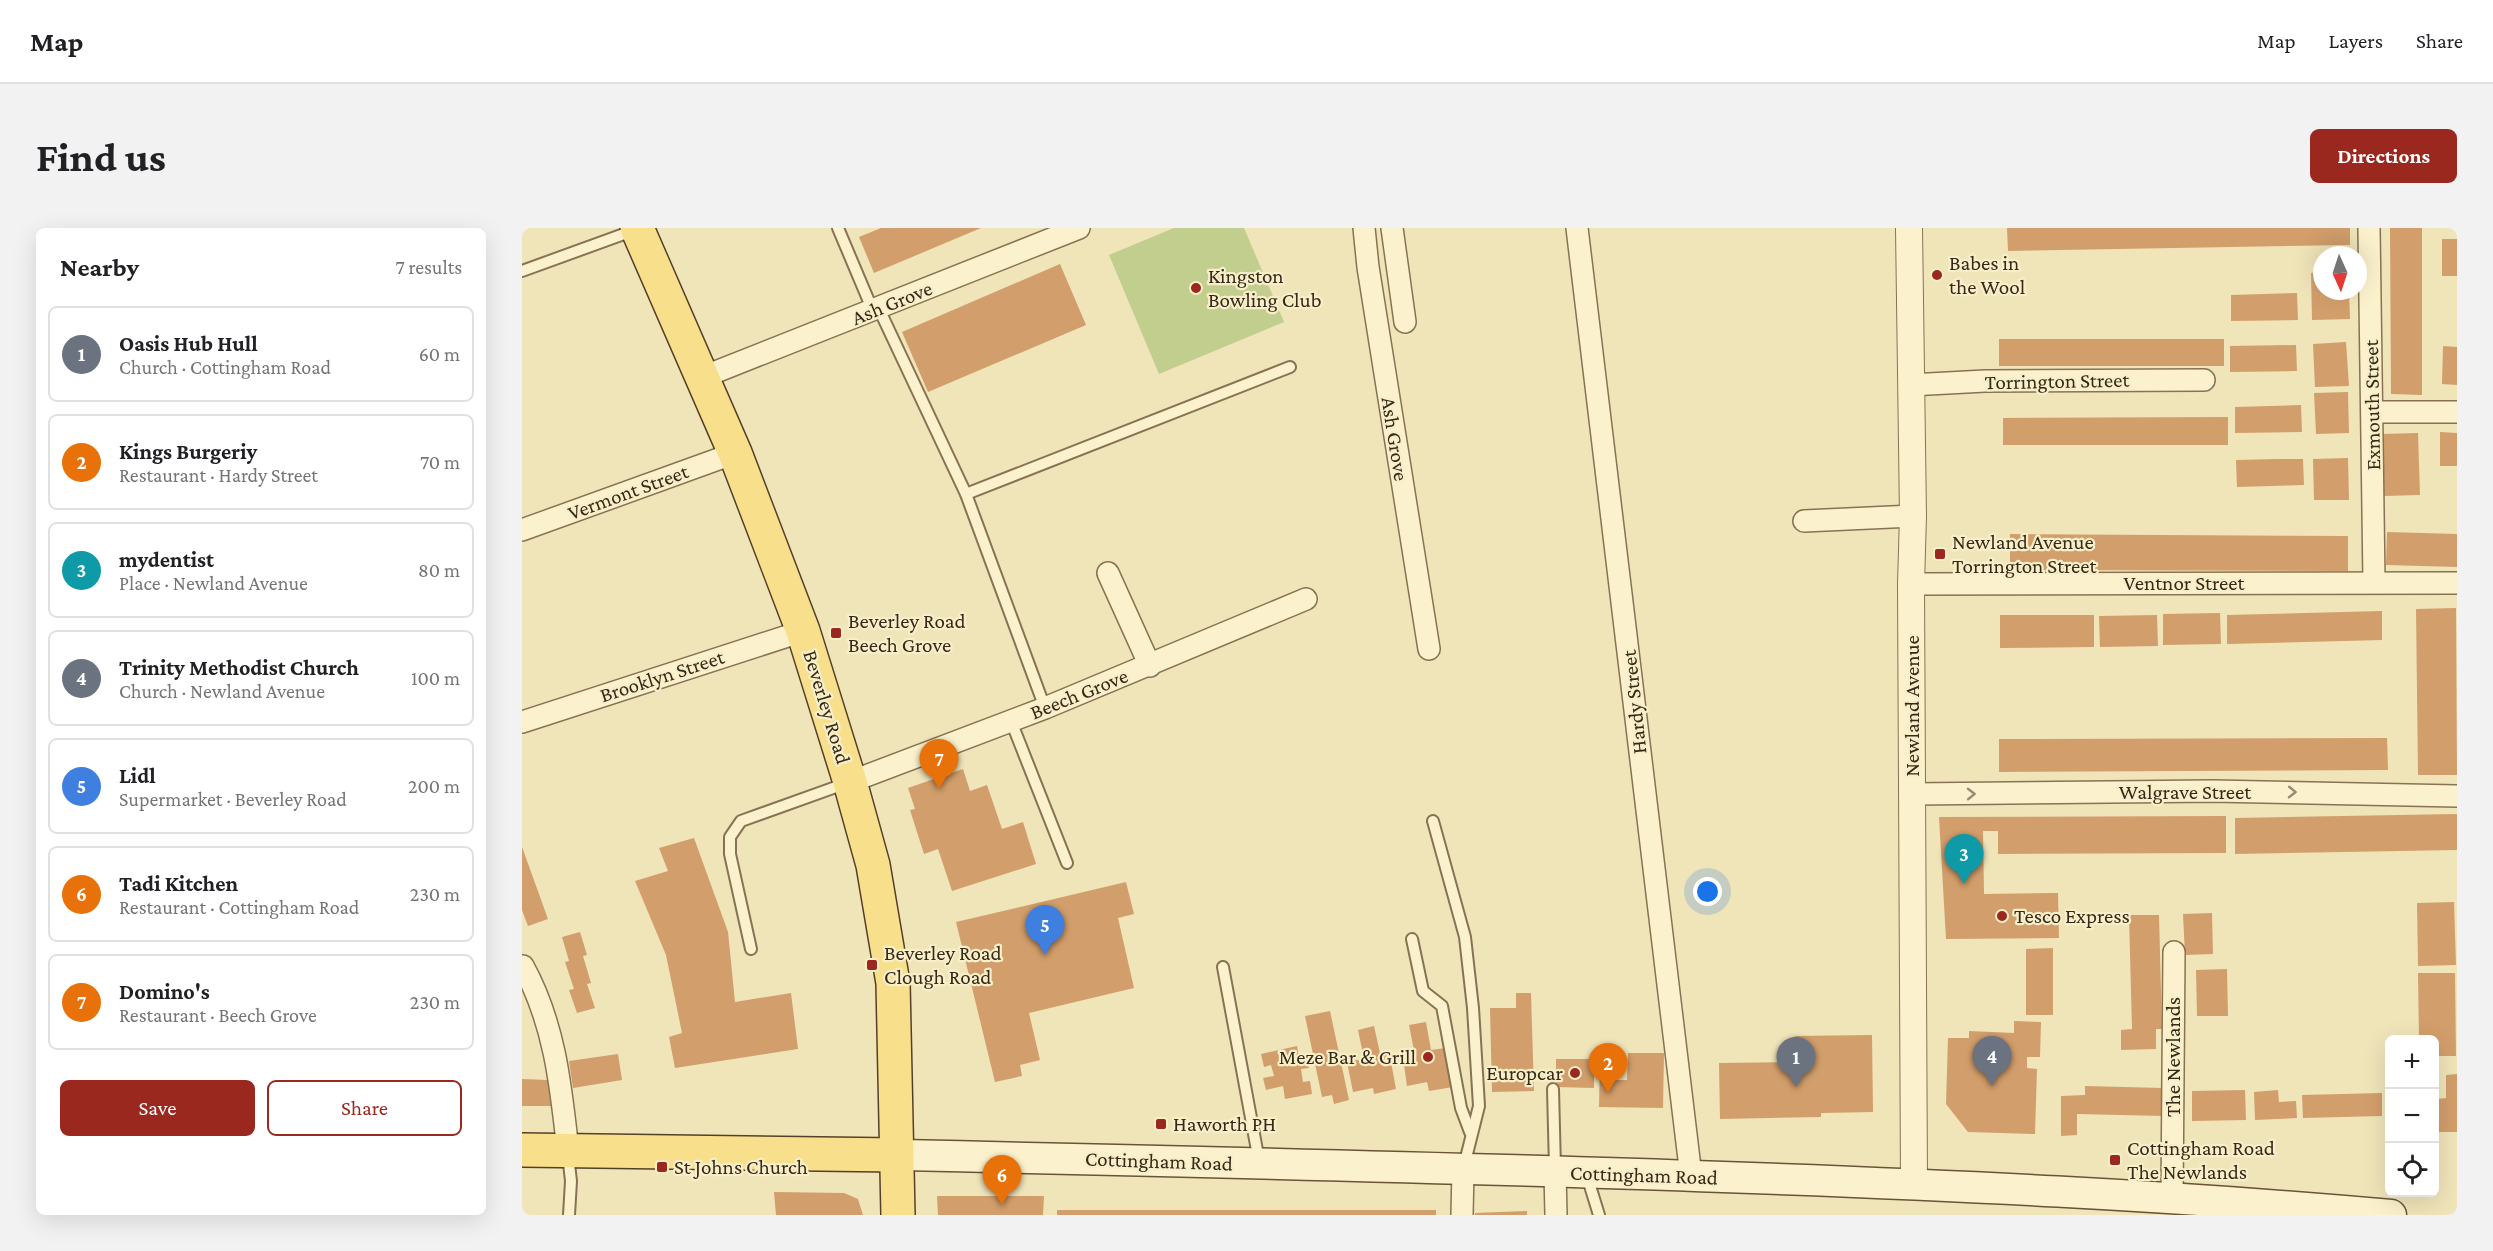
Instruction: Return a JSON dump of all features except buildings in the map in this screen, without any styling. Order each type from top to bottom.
[{"type":"main road","name":"Beverley Road","points":[[638,229],[704,377],[803,631],[873,865],[894,983],[898,1215]]},
{"type":"main road","points":[[522,1150],[897,1155]]},
{"type":"main road","name":"Cottingham Road","points":[[897,1155],[1463,1169],[1914,1184],[2172,1198],[2282,1210],[2391,1215]]},
{"type":"street","name":"Ash Grove","points":[[704,377],[1079,228]]},
{"type":"street","name":"Ash Grove","points":[[1364,228],[1429,649]]},
{"type":"street","points":[[1392,228],[1405,322]]},
{"type":"street","name":"Hardy Street","points":[[1577,228],[1691,1176]]},
{"type":"street","name":"Newland Avenue","points":[[1909,228],[1913,516],[1911,584],[1914,1184]]},
{"type":"street","name":"Exmouth Street","points":[[2369,228],[2374,582]]},
{"type":"street","name":"Torrington Street","points":[[1910,385],[1985,381],[2204,380]]},
{"type":"street","points":[[2372,412],[2457,412]]},
{"type":"street","name":"Vermont Street","points":[[522,530],[735,453]]},
{"type":"street","points":[[1804,520],[1913,516]]},
{"type":"street","points":[[1108,573],[1150,666]]},
{"type":"street","name":"Ventnor Street","points":[[1911,584],[2457,583]]},
{"type":"street","name":"Beech Grove","points":[[850,782],[1150,666],[1306,599]]},
{"type":"street","name":"Brooklyn Street","points":[[522,722],[803,631]]},
{"type":"street","name":"Walgrave Street","points":[[1913,794],[2213,791],[2457,796]]},
{"type":"street","name":"The Newlands","points":[[2172,1198],[2174,952]]},
{"type":"street","points":[[526,964],[537,992],[559,1068],[568,1152]]},
{"type":"street","points":[[1462,1215],[1463,1169]]},
{"type":"street","points":[[1555,1172],[1556,1215]]},
{"type":"lane","points":[[838,228],[966,494],[1045,708]]},
{"type":"lane","points":[[522,271],[638,229]]},
{"type":"lane","points":[[966,494],[1290,367]]},
{"type":"lane","points":[[1011,721],[1066,863]]},
{"type":"lane","points":[[752,949],[730,854],[730,837],[741,821],[850,782]]},
{"type":"lane","points":[[1433,821],[1465,937],[1472,996],[1479,1106],[1475,1124],[1470,1132],[1463,1169]]},
{"type":"lane","points":[[1412,939],[1423,991],[1442,1006],[1461,1108],[1470,1132]]},
{"type":"lane","points":[[1223,967],[1260,1164]]},
{"type":"lane","points":[[1552,1089],[1555,1172]]},
{"type":"lane","points":[[568,1152],[571,1181],[569,1215]]},
{"type":"lane","points":[[1586,1173],[1599,1215]]},
{"type":"green space","name":"Kingston Bowling Club","points":[[1174,228],[1244,228],[1284,322],[1159,374],[1109,255]]},
{"type":"place","name":"Babes in the Wool","points":[[1937,275]]},
{"type":"place","name":"Kingston Bowling Club","points":[[1196,288]]},
{"type":"place","name":"Newland Avenue Torrington Street","points":[[1940,554]]},
{"type":"place","name":"Beverley Road Beech Grove","points":[[836,633]]},
{"type":"place","name":"Domino's","points":[[939,789]]},
{"type":"place","name":"mydentist","points":[[1964,884]]},
{"type":"place","name":"Tesco Express","points":[[2002,916]]},
{"type":"place","name":"Lidl","points":[[1045,955]]},
{"type":"place","name":"Beverley Road Clough Road","points":[[872,965]]},
{"type":"place","name":"Meze Bar & Grill","points":[[1428,1057]]},
{"type":"place","name":"Europcar","points":[[1575,1073]]},
{"type":"place","name":"Trinity Methodist Church","points":[[1992,1086]]},
{"type":"place","name":"Oasis Hub Hull","points":[[1796,1087]]},
{"type":"place","name":"Kings Burgeriy","points":[[1608,1093]]},
{"type":"place","name":"Haworth PH","points":[[1161,1124]]},
{"type":"place","name":"Cottingham Road The Newlands","points":[[2115,1160]]},
{"type":"place","name":"St Johns Church","points":[[662,1167]]},
{"type":"place","name":"Tadi Kitchen","points":[[1002,1205]]}]
